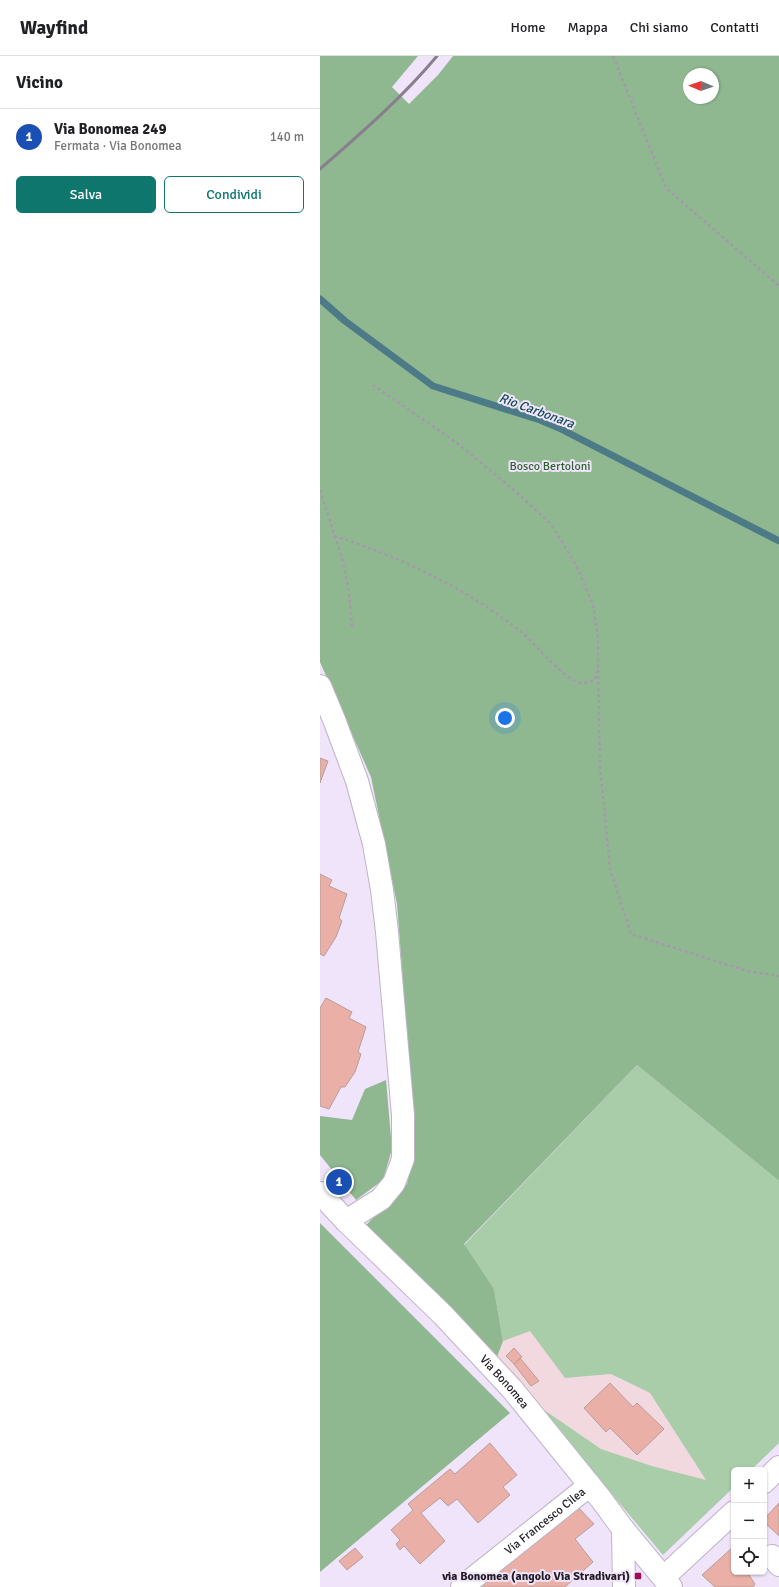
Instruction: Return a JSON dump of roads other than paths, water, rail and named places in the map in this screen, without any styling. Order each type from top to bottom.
[{"type":"street","points":[[320,686],[357,781],[374,844],[382,890],[403,1114],[403,1159],[394,1183],[381,1199],[346,1221]]},
{"type":"street","name":"Via Bonomea","points":[[320,1193],[346,1221],[443,1315],[512,1389],[590,1485],[623,1529],[668,1582]]},
{"type":"street","points":[[767,1479],[779,1467]]},
{"type":"street","name":"Via Francesco Cilea","points":[[462,1587],[590,1485]]},
{"type":"street","points":[[668,1582],[731,1515]]},
{"type":"street","points":[[623,1529],[624,1587]]},
{"type":"waterway","name":"Rio Carbonara","points":[[320,299],[345,321],[433,386],[540,420],[559,428],[779,541]]},
{"type":"railway","points":[[320,169],[395,101],[437,56]]},
{"type":"place","name":"Via Bonomea 249","points":[[339,1182]]},
{"type":"place","name":"via Bonomea (angolo Via Stradivari)","points":[[638,1576]]},
{"type":"park label","name":"Bosco Bertoloni","points":[[550,466]]}]
